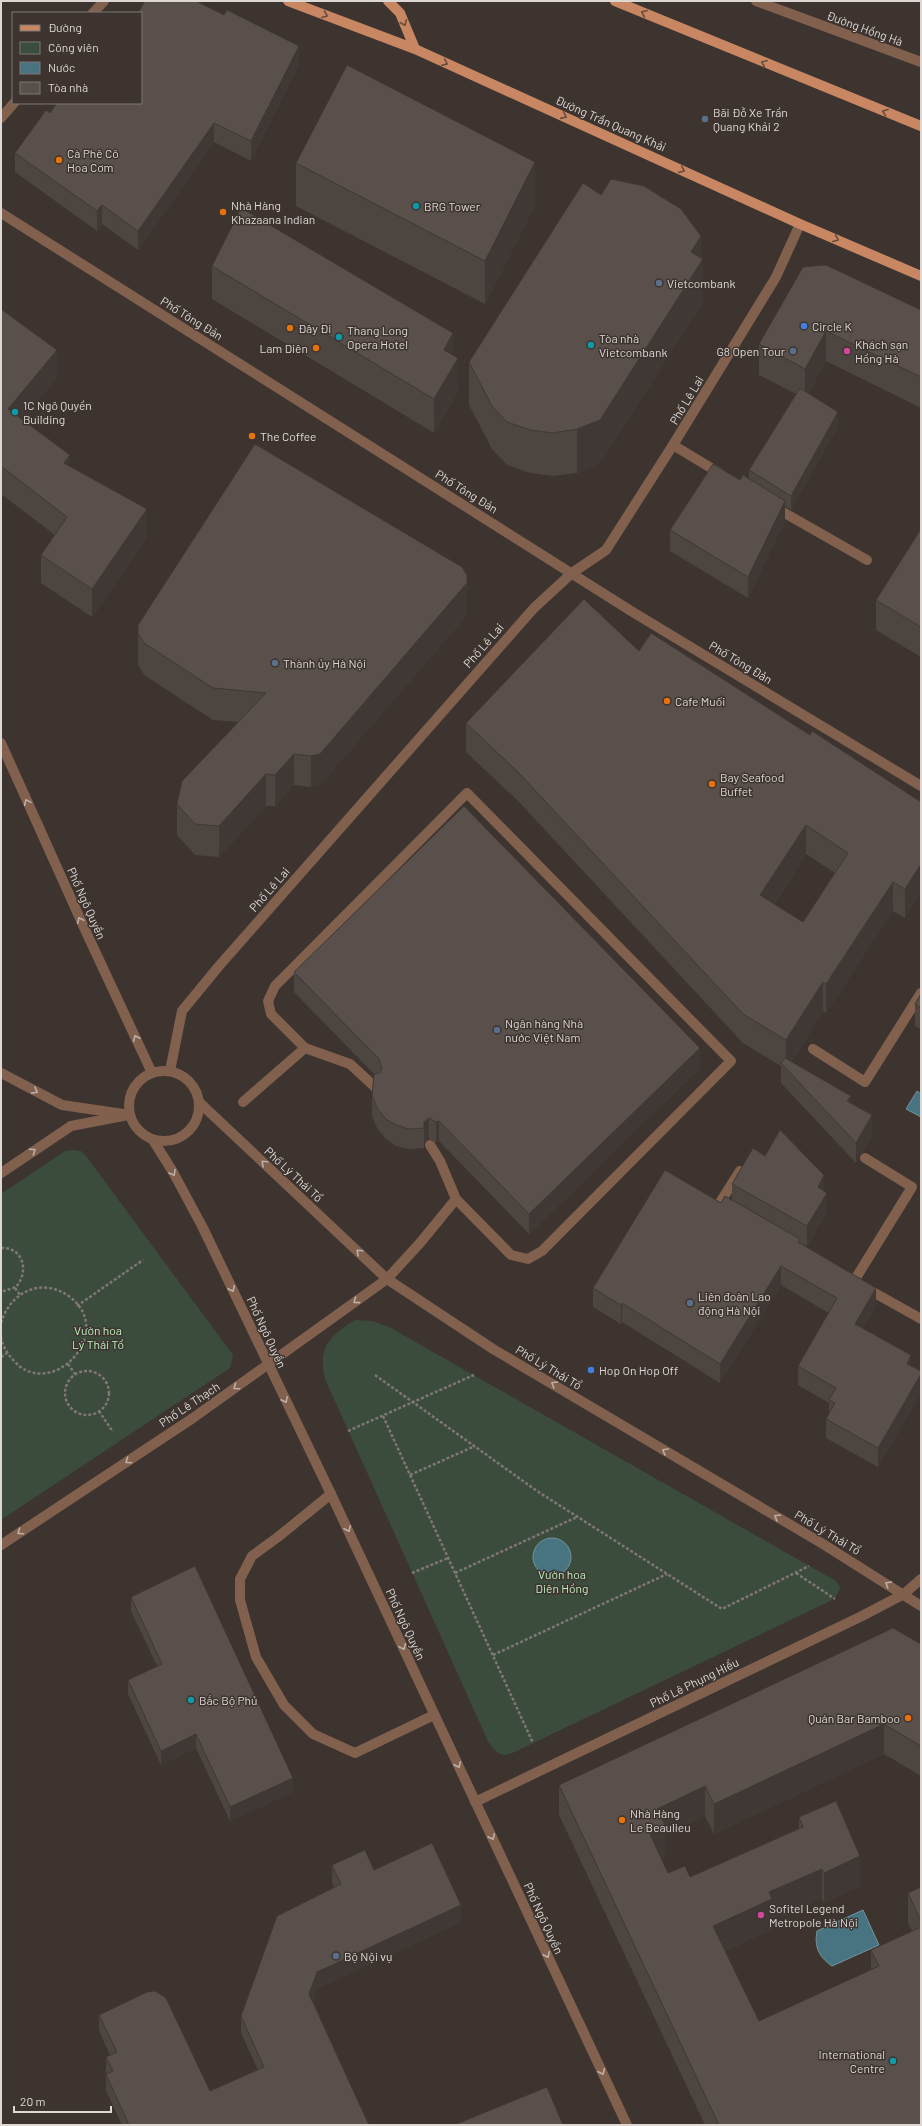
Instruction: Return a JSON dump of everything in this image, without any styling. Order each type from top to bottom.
[{"type":"main road","name":"Đường Trần Quang Khải","points":[[288,1],[415,49],[800,224],[921,276]]},
{"type":"main road","points":[[388,1],[400,13],[415,49]]},
{"type":"main road","points":[[615,1],[921,126]]},
{"type":"street","points":[[94,12],[104,1]]},
{"type":"street","name":"Đường Hồng Hà","points":[[756,1],[921,62]]},
{"type":"street","points":[[1,118],[13,104]]},
{"type":"street","name":"Phố Tông Đản","points":[[1,213],[631,611],[921,786]]},
{"type":"street","name":"Phố Lê Lai","points":[[170,1071],[182,1011],[219,966],[534,608],[572,573],[606,550],[673,445],[776,277],[800,224]]},
{"type":"street","points":[[673,445],[730,479]]},
{"type":"street","points":[[763,500],[866,560]]},
{"type":"street","name":"Phố Ngô Quyền","points":[[1,743],[87,934],[152,1073]]},
{"type":"street","points":[[376,1088],[350,1064],[304,1048],[271,1014],[268,1001],[275,986],[467,793],[731,1061],[542,1251],[528,1259],[511,1255],[456,1199],[440,1161],[430,1145]]},
{"type":"street","points":[[813,1049],[865,1082],[921,993]]},
{"type":"street","points":[[243,1102],[304,1048]]},
{"type":"street","points":[[170,1071],[180,1074],[190,1082],[197,1091],[200,1102],[199,1114],[194,1125],[186,1133],[176,1139],[164,1142],[153,1140],[142,1134],[135,1126],[130,1115],[129,1104],[132,1092],[138,1083],[152,1073],[170,1071]]},
{"type":"street","points":[[1,1073],[62,1105],[130,1115]]},
{"type":"street","name":"Phố Lý Thái Tổ","points":[[200,1102],[387,1279],[493,1348],[823,1544],[921,1606]]},
{"type":"street","points":[[1,1173],[71,1126],[130,1115]]},
{"type":"street","name":"Phố Ngô Quyền","points":[[153,1140],[173,1172],[200,1222],[331,1494],[627,2125]]},
{"type":"street","points":[[865,1158],[912,1187],[851,1280],[921,1319]]},
{"type":"street","points":[[740,1215],[719,1204],[742,1167]]},
{"type":"street","name":"Phố Lê Thạch","points":[[1,1545],[193,1418],[387,1279],[420,1243],[456,1199]]},
{"type":"street","points":[[331,1494],[278,1538],[252,1556],[240,1579],[240,1600],[256,1657],[284,1705],[313,1734],[355,1753],[434,1715]]},
{"type":"street","name":"Phố Lê Phụng Hiểu","points":[[475,1802],[904,1594],[921,1579]]},
{"type":"path","points":[[1,1248],[12,1250],[22,1260],[24,1274],[21,1281],[15,1288],[1,1292]]},
{"type":"path","points":[[78,1306],[142,1260]]},
{"type":"path","points":[[15,1288],[20,1295]]},
{"type":"path","points":[[1,1323],[4,1313],[12,1301],[20,1295],[36,1288],[51,1288],[64,1293],[78,1306],[82,1312],[86,1327],[85,1341],[79,1353],[68,1364],[56,1371],[43,1373],[29,1371],[16,1364],[7,1353],[1,1337]]},
{"type":"path","points":[[1,1357],[7,1353]]},
{"type":"path","points":[[68,1364],[75,1374]]},
{"type":"path","points":[[89,1371],[96,1373],[106,1382],[108,1397],[106,1404],[99,1411],[88,1415],[74,1411],[69,1406],[66,1399],[66,1385],[75,1374],[89,1371]]},
{"type":"path","points":[[375,1375],[537,1491],[722,1609],[809,1566]]},
{"type":"path","points":[[348,1431],[474,1375]]},
{"type":"path","points":[[99,1411],[113,1432]]},
{"type":"path","points":[[383,1416],[533,1743]]},
{"type":"path","points":[[410,1475],[475,1446]]},
{"type":"path","points":[[455,1573],[577,1517]]},
{"type":"path","points":[[412,1573],[448,1558]]},
{"type":"path","points":[[796,1572],[835,1599]]},
{"type":"path","points":[[493,1656],[667,1574]]},
{"type":"green space","name":"Vườn hoa Lý Thái Tổ","points":[[65,1151],[81,1151],[86,1156],[233,1355],[230,1368],[1,1520],[1,1194]]},
{"type":"green space","name":"Vườn hoa Diên Hồng","points":[[355,1320],[372,1321],[391,1328],[836,1581],[840,1587],[837,1595],[826,1603],[514,1752],[504,1755],[500,1754],[487,1739],[325,1379],[323,1359],[328,1344],[338,1331]]},
{"type":"water","points":[[917,1091],[921,1094],[921,1117],[906,1109]]},
{"type":"water","points":[[552,1538],[562,1541],[568,1547],[571,1557],[568,1567],[562,1573],[552,1576],[542,1573],[536,1567],[533,1557],[536,1547],[542,1541]]},
{"type":"water","points":[[863,1910],[879,1945],[832,1966],[818,1951],[816,1942],[817,1931]]},
{"type":"building","points":[[145,1],[196,1],[224,15],[227,10],[299,46],[251,141],[214,123],[138,231],[102,205],[97,211],[15,153],[46,110],[50,113],[56,104],[142,104],[142,12],[139,12]]},
{"type":"building","points":[[347,65],[535,162],[485,261],[296,163]]},
{"type":"building","name":"Tòa nhà Vietcombank","points":[[611,179],[644,186],[681,209],[701,236],[691,252],[703,259],[600,420],[577,429],[553,433],[530,430],[507,422],[492,406],[469,362],[583,183],[601,195]]},
{"type":"building","points":[[241,208],[453,333],[444,350],[458,358],[434,399],[212,266]]},
{"type":"building","points":[[826,265],[921,310],[921,377],[826,331],[805,369],[759,344],[803,267]]},
{"type":"building","points":[[1,309],[57,350],[8,409],[70,455],[64,463],[147,509],[92,589],[41,555],[67,517],[1,466]]},
{"type":"building","points":[[800,388],[838,412],[791,496],[749,470]]},
{"type":"building","points":[[255,444],[462,567],[467,575],[467,583],[320,754],[311,756],[294,754],[275,775],[266,774],[219,826],[195,824],[177,804],[182,781],[266,693],[213,688],[144,643],[138,633],[138,625]]},
{"type":"building","points":[[713,464],[740,480],[743,475],[785,501],[748,577],[670,530]]},
{"type":"building","points":[[921,529],[921,627],[876,600]]},
{"type":"building","points":[[584,599],[639,651],[651,633],[810,735],[812,731],[921,802],[921,864],[905,889],[893,882],[826,984],[823,982],[786,1040],[743,1014],[519,773],[466,723]],"holes":[[[806,825],[848,853],[803,922],[760,895]]]},
{"type":"building","name":"Ngân hàng Nhà nước Việt Nam","points":[[464,806],[700,1048],[529,1214],[439,1121],[436,1122],[429,1118],[424,1122],[424,1128],[409,1129],[396,1125],[386,1119],[377,1108],[372,1095],[374,1074],[380,1073],[382,1069],[379,1059],[294,972]]},
{"type":"building","points":[[921,994],[921,1008],[915,1004]]},
{"type":"building","points":[[785,1058],[851,1096],[847,1101],[872,1115],[856,1143],[781,1063]]},
{"type":"building","points":[[780,1130],[824,1175],[818,1187],[827,1193],[807,1226],[732,1184],[753,1148],[765,1156]]},
{"type":"building","points":[[665,1170],[721,1203],[725,1196],[800,1239],[798,1242],[876,1288],[855,1324],[911,1355],[907,1364],[921,1371],[921,1374],[878,1448],[826,1419],[835,1403],[829,1400],[836,1388],[798,1366],[837,1298],[781,1266],[720,1364],[622,1303],[621,1305],[593,1288]]},
{"type":"building","name":"Bắc Bộ Phủ","points":[[195,1566],[293,1778],[230,1807],[196,1734],[161,1751],[128,1680],[162,1664],[131,1597]]},
{"type":"building","points":[[893,1628],[921,1644],[921,1746],[884,1724],[714,1804],[705,1786],[657,1809],[666,1827],[650,1834],[668,1873],[685,1866],[690,1877],[803,1827],[799,1817],[836,1801],[860,1856],[824,1873],[822,1869],[769,1892],[772,1899],[713,1926],[759,2021],[879,1966],[871,1950],[921,1927],[921,2125],[719,2125],[559,1785]]},
{"type":"building","points":[[432,1843],[461,1905],[317,1972],[309,1994],[369,2125],[129,2125],[106,2074],[113,2071],[106,2057],[117,2052],[99,2015],[147,1992],[155,1991],[166,1998],[210,2091],[264,2067],[241,2016],[277,1916],[341,1884],[332,1865],[365,1850],[374,1870]]},
{"type":"building","points":[[921,1887],[921,1921],[908,1893]]},
{"type":"building","points":[[547,2087],[563,2125],[454,2125]]},
{"type":"place","name":"Bãi Đỗ Xe Trần Quang Khải 2","points":[[705,119]]},
{"type":"place","name":"Cà Phê Cô Hoa Cơm","points":[[59,160]]},
{"type":"place","name":"BRG Tower","points":[[416,206]]},
{"type":"place","name":"Nhà Hàng Khazaana Indian","points":[[223,212]]},
{"type":"place","name":"Vietcombank","points":[[659,283]]},
{"type":"place","name":"Circle K","points":[[804,326]]},
{"type":"place","name":"Đây Đi","points":[[290,328]]},
{"type":"place","name":"Thang Long Opera Hotel","points":[[339,337]]},
{"type":"place","name":"Tòa nhà Vietcombank","points":[[591,345]]},
{"type":"place","name":"Lam Diên","points":[[316,348]]},
{"type":"place","name":"G8 Open Tour","points":[[793,351]]},
{"type":"place","name":"Khách sạn Hồng Hà","points":[[847,351]]},
{"type":"place","name":"1C Ngô Quyền Building","points":[[15,412]]},
{"type":"place","name":"The Coffee","points":[[252,436]]},
{"type":"place","name":"Thành ủy Hà Nội","points":[[275,663]]},
{"type":"place","name":"Cafe Muối","points":[[667,701]]},
{"type":"place","name":"Bay Seafood Buffet","points":[[712,784]]},
{"type":"place","name":"Ngân hàng Nhà nước Việt Nam","points":[[497,1030]]},
{"type":"place","name":"Liên đoàn Lao động Hà Nội","points":[[690,1303]]},
{"type":"place","name":"Hop On Hop Off","points":[[591,1370]]},
{"type":"place","name":"Bắc Bộ Phủ","points":[[191,1700]]},
{"type":"place","name":"Quán Bar Bamboo","points":[[908,1718]]},
{"type":"place","name":"Nhà Hàng Le Beaulieu","points":[[622,1820]]},
{"type":"place","name":"Sofitel Legend Metropole Hà Nội","points":[[761,1915]]},
{"type":"place","name":"Bộ Nội vụ","points":[[336,1956]]},
{"type":"place","name":"International Centre","points":[[893,2061]]}]
